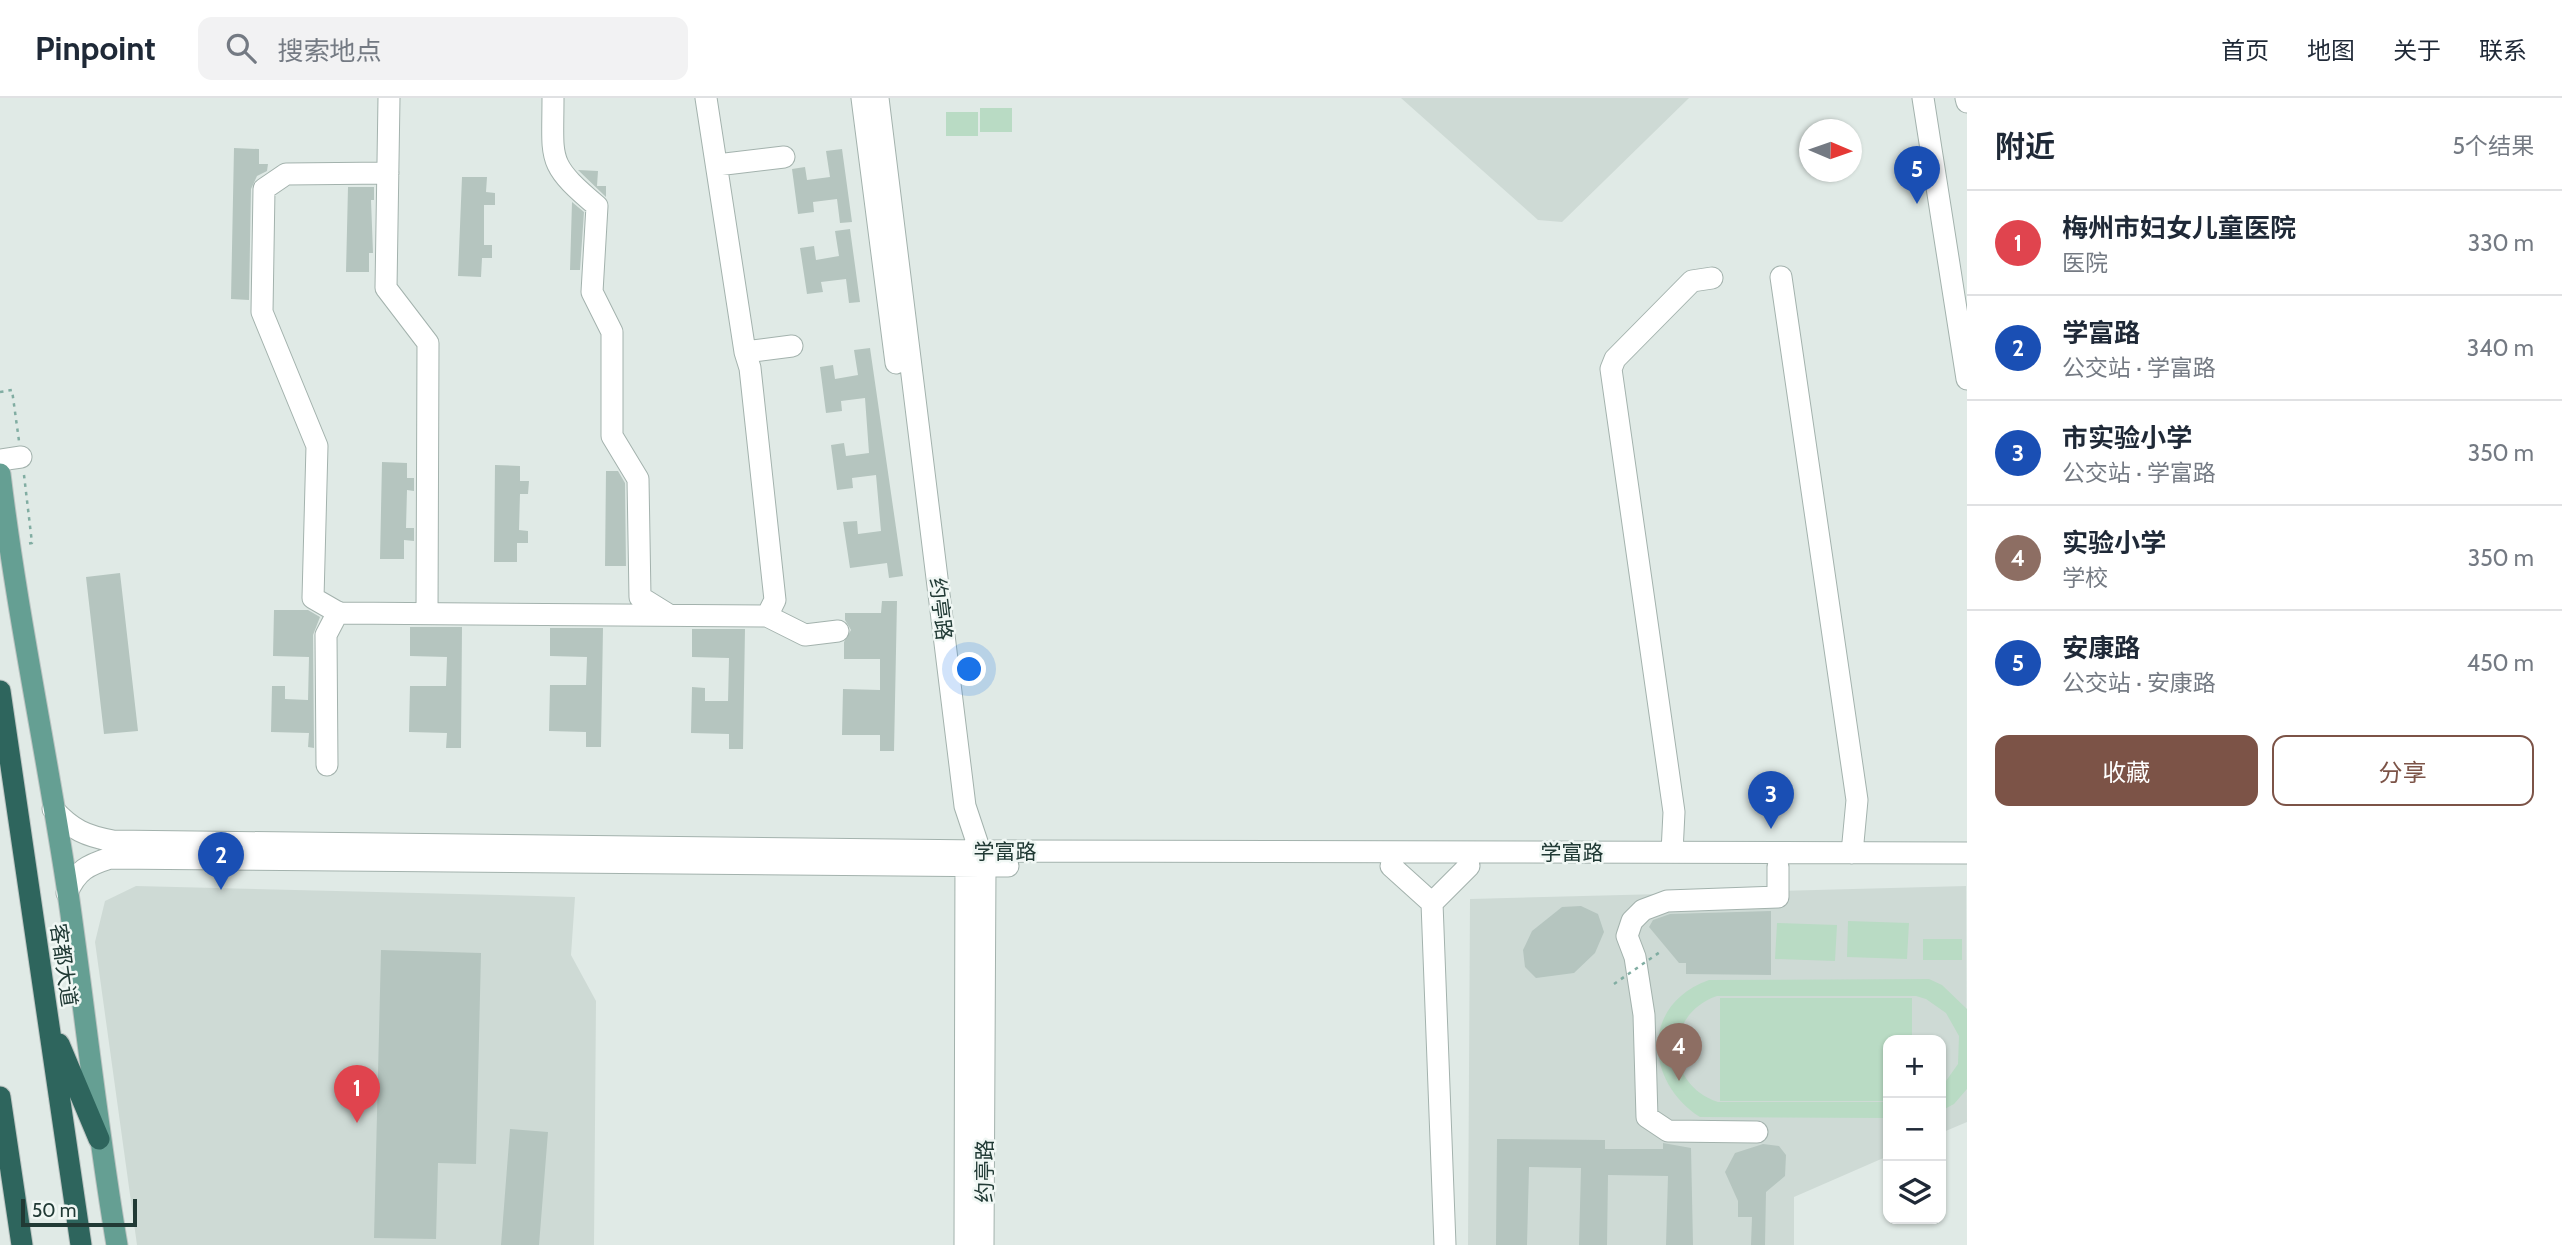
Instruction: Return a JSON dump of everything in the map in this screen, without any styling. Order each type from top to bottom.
[{"type":"highway","name":"客都大道","points":[[0,691],[81,1245]]},
{"type":"highway","points":[[47,1015],[99,1139]]},
{"type":"highway","points":[[0,1097],[22,1245]]},
{"type":"main road","points":[[0,474],[9,547],[68,893],[99,1139],[117,1245]]},
{"type":"street","points":[[389,98],[386,288],[428,343],[428,613]]},
{"type":"street","points":[[553,98],[553,159],[566,180],[597,206],[592,292],[612,332],[612,436],[638,479],[640,597],[669,615]]},
{"type":"street","points":[[706,98],[745,352],[750,368],[775,600],[767,616]]},
{"type":"street","name":"约亭路","points":[[862,98],[953,806],[975,859],[965,1245]]},
{"type":"street","name":"约亭路","points":[[878,98],[965,806],[975,859],[983,1245]]},
{"type":"street","points":[[1923,98],[1967,379]]},
{"type":"street","points":[[717,165],[784,157]]},
{"type":"street","points":[[388,173],[286,174],[264,189],[262,312],[317,446],[313,598],[338,612],[767,616],[805,635],[838,631]]},
{"type":"street","points":[[1780,277],[1857,800],[1852,853]]},
{"type":"street","points":[[1672,852],[1674,812],[1611,369],[1615,359],[1692,281],[1712,278]]},
{"type":"street","points":[[745,352],[792,346]]},
{"type":"street","points":[[0,460],[21,457]]},
{"type":"street","points":[[327,765],[326,635],[338,612]]},
{"type":"street","name":"学富路","points":[[53,809],[71,828],[89,836],[113,841],[1391,866],[1967,867]]},
{"type":"street","name":"学富路","points":[[68,893],[74,876],[88,864],[110,858],[975,859],[1672,852],[1967,853]]},
{"type":"street","points":[[1391,866],[1432,903],[1445,1245]]},
{"type":"street","points":[[1432,903],[1469,866]]},
{"type":"street","points":[[1757,1132],[1668,1131],[1647,1117],[1644,1015],[1635,957],[1627,936],[1632,921],[1643,910],[1667,901],[1778,897],[1778,867]]},
{"type":"path","points":[[0,392],[12,390],[32,544]]},
{"type":"path","points":[[1614,984],[1660,952]]},
{"type":"shaded area","points":[[1401,98],[1689,98],[1562,222],[1538,220]]},
{"type":"shaded area","points":[[136,886],[575,897],[571,955],[596,1001],[594,1245],[137,1245],[95,942],[105,901]]},
{"type":"shaded area","points":[[1966,886],[1967,1122],[1946,1131],[1946,1035],[1883,1035],[1883,1158],[1794,1197],[1794,1245],[1468,1245],[1470,899]]},
{"type":"green space","points":[[980,108],[1012,108],[1012,132],[980,132]]},
{"type":"green space","points":[[946,112],[978,112],[978,136],[946,136]]},
{"type":"green space","points":[[1848,921],[1909,923],[1907,959],[1847,957]]},
{"type":"green space","points":[[1777,923],[1837,925],[1835,961],[1775,959]]},
{"type":"green space","points":[[1923,939],[1962,939],[1962,960],[1923,960]]},
{"type":"green space","points":[[1929,979],[1942,985],[1967,1009],[1967,1089],[1954,1104],[1946,1108],[1946,1081],[1958,1064],[1959,1036],[1946,1013],[1926,999],[1916,996],[1717,996],[1700,1005],[1687,1018],[1677,1049],[1680,1065],[1688,1080],[1700,1093],[1718,1102],[1883,1102],[1883,1118],[1700,1117],[1682,1102],[1668,1084],[1660,1064],[1658,1044],[1662,1024],[1671,1006],[1687,991],[1709,980]]},
{"type":"green space","points":[[1720,998],[1912,998],[1912,1035],[1883,1035],[1883,1101],[1720,1101]]},
{"type":"building","points":[[234,148],[259,149],[259,164],[268,164],[267,171],[257,176],[251,189],[249,300],[231,299]]},
{"type":"building","points":[[842,149],[852,222],[840,223],[837,199],[813,202],[814,212],[798,214],[792,169],[805,167],[807,180],[830,177],[826,151]]},
{"type":"building","points":[[578,170],[598,171],[597,186],[606,186],[606,197]]},
{"type":"building","points":[[462,177],[487,177],[486,192],[495,193],[495,205],[484,205],[484,245],[492,245],[492,258],[482,258],[481,277],[458,276]]},
{"type":"building","points":[[348,187],[374,187],[374,200],[371,200],[373,253],[369,253],[369,272],[346,272]]},
{"type":"building","points":[[572,202],[584,212],[580,270],[570,270]]},
{"type":"building","points":[[850,229],[860,302],[849,303],[846,279],[821,282],[823,292],[807,294],[800,248],[814,246],[816,260],[839,256],[835,231]]},
{"type":"building","points":[[870,348],[903,576],[889,578],[887,563],[850,568],[843,522],[857,521],[858,534],[881,531],[876,475],[852,478],[853,488],[837,490],[831,445],[844,443],[846,456],[869,453],[865,398],[841,401],[842,411],[826,413],[820,367],[833,365],[835,379],[858,375],[854,350]]},
{"type":"building","points":[[382,462],[407,463],[407,478],[414,478],[414,491],[407,490],[406,528],[414,528],[414,541],[404,540],[404,559],[380,559]]},
{"type":"building","points":[[495,465],[520,466],[520,481],[529,481],[528,494],[520,494],[519,530],[528,531],[528,543],[517,543],[517,562],[494,562]]},
{"type":"building","points":[[606,471],[618,471],[625,483],[626,566],[605,566]]},
{"type":"building","points":[[120,573],[138,731],[104,734],[86,577]]},
{"type":"building","points":[[882,601],[897,601],[894,751],[880,751],[880,735],[842,735],[843,689],[880,690],[880,659],[844,659],[844,642],[851,630],[845,620],[845,613],[881,613]]},
{"type":"building","points":[[274,610],[308,610],[320,617],[313,635],[314,748],[308,747],[309,733],[271,732],[272,686],[285,686],[285,699],[308,700],[309,657],[273,656]]},
{"type":"building","points":[[410,627],[462,627],[461,748],[446,748],[447,733],[409,732],[410,686],[446,686],[447,657],[410,656]]},
{"type":"building","points":[[550,628],[603,628],[601,747],[586,747],[586,732],[549,731],[550,685],[586,685],[587,657],[550,656]]},
{"type":"building","points":[[692,629],[745,629],[743,749],[729,749],[729,734],[691,733],[692,687],[705,688],[705,701],[728,701],[729,658],[692,657]]},
{"type":"building","points":[[1581,906],[1598,914],[1604,932],[1595,953],[1574,973],[1536,978],[1525,967],[1523,950],[1532,931],[1562,907]]},
{"type":"building","points":[[1771,911],[1771,975],[1686,974],[1686,963],[1679,963],[1649,927],[1653,920],[1670,914]]},
{"type":"building","points":[[381,950],[481,953],[476,1164],[438,1163],[436,1239],[374,1238]]},
{"type":"building","points":[[510,1129],[548,1132],[539,1245],[501,1245]]},
{"type":"building","points":[[1497,1139],[1605,1140],[1605,1149],[1663,1149],[1663,1143],[1691,1148],[1693,1245],[1666,1245],[1668,1176],[1608,1175],[1607,1245],[1579,1245],[1581,1168],[1529,1167],[1527,1245],[1496,1245]]},
{"type":"building","points":[[1763,1144],[1779,1146],[1786,1155],[1785,1176],[1766,1192],[1765,1245],[1751,1245],[1752,1217],[1738,1217],[1738,1201],[1725,1172],[1735,1153]]},
{"type":"place","name":"安康路","points":[[1917,204]]},
{"type":"place","name":"市实验小学","points":[[1771,829]]},
{"type":"place","name":"学富路","points":[[221,890]]},
{"type":"place","name":"实验小学","points":[[1679,1081]]},
{"type":"place","name":"梅州市妇女儿童医院","points":[[357,1123]]}]
